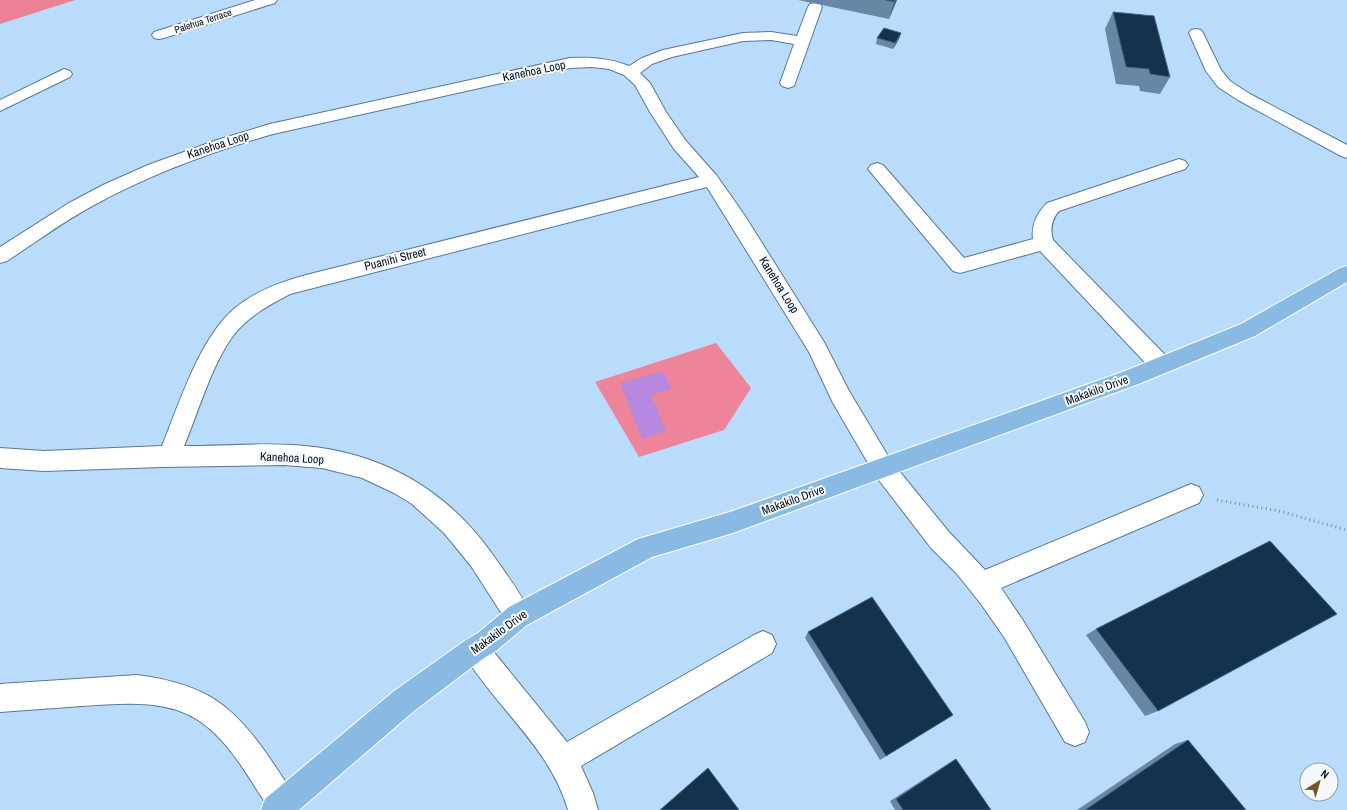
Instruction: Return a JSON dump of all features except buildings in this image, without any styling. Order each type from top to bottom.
[{"type":"main road","name":"Makakilo Drive","points":[[279,808],[404,701],[487,642],[518,616],[647,547],[733,522],[1161,365],[1248,330],[1347,273]]},
{"type":"street","name":"Palehua Terrace","points":[[159,35],[270,0]]},
{"type":"street","points":[[788,83],[815,7]]},
{"type":"street","points":[[1196,33],[1214,71],[1224,84],[1244,97],[1347,152]]},
{"type":"street","points":[[630,72],[647,61],[668,53],[743,36],[771,36],[803,41]]},
{"type":"street","name":"Kanehoa Loop","points":[[0,256],[86,202],[132,178],[178,158],[270,128],[570,63],[599,62],[630,72],[642,83],[658,112],[680,145],[711,180],[738,221],[817,348],[841,397],[883,468],[940,540],[980,584],[1013,628],[1074,732]]},
{"type":"street","points":[[0,106],[64,74]]},
{"type":"street","points":[[1161,365],[1044,243],[1041,233],[1042,223],[1046,214],[1052,207],[1179,165]]},
{"type":"street","points":[[877,169],[960,266],[1044,243]]},
{"type":"street","name":"Puanihi Street","points":[[169,456],[209,358],[219,339],[242,314],[272,294],[306,282],[711,180]]},
{"type":"street","name":"Kanehoa Loop","points":[[0,458],[44,461],[169,456],[299,456],[329,459],[350,464],[385,476],[410,489],[433,506],[454,525],[493,577],[518,616]]},
{"type":"street","points":[[980,584],[1191,495]]},
{"type":"street","points":[[563,761],[763,644]]},
{"type":"street","points":[[476,649],[544,733],[563,761],[580,797],[583,810]]},
{"type":"street","points":[[0,698],[137,689],[157,690],[176,695],[193,702],[224,722],[236,736],[279,808]]},
{"type":"path","points":[[1191,495],[1279,511],[1347,530]]},
{"type":"shaded area","points":[[0,0],[75,0],[0,24]]},
{"type":"shaded area","points":[[716,343],[751,388],[724,430],[639,457],[595,382]]},
{"type":"shaded area","points":[[663,371],[671,389],[651,395],[666,431],[642,439],[620,383]]}]
